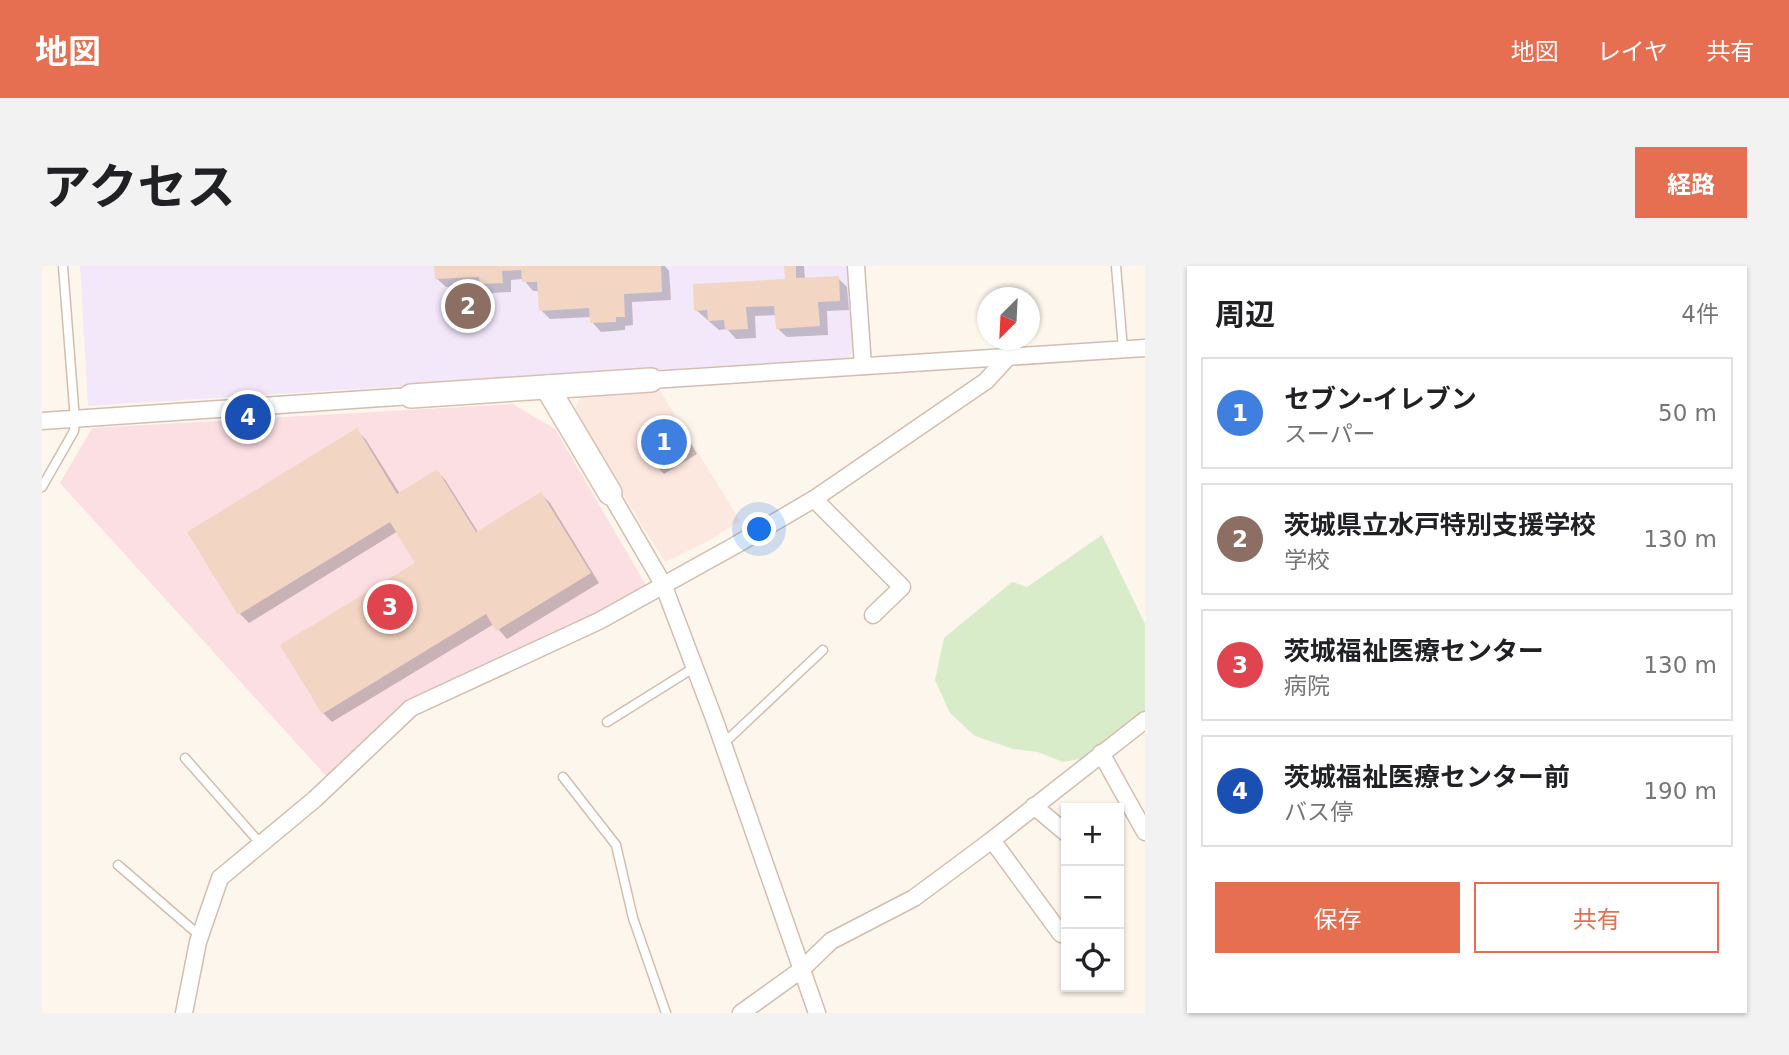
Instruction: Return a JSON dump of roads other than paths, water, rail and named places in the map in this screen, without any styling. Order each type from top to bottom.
[{"type":"street","points":[[856,266],[863,366]]},
{"type":"street","points":[[42,421],[1145,348]]},
{"type":"street","points":[[184,1013],[200,936],[220,878],[315,799],[411,708],[599,621],[814,499],[986,381],[1008,356]]},
{"type":"street","points":[[547,387],[663,584],[723,744],[817,1013]]},
{"type":"street","points":[[814,499],[902,587],[873,615]]},
{"type":"street","points":[[741,1013],[801,970],[831,941],[914,898],[1145,720]]},
{"type":"street","points":[[1101,753],[1145,832]]},
{"type":"street","points":[[1034,806],[1061,829]]},
{"type":"street","points":[[992,840],[1061,934]]},
{"type":"lane","points":[[42,487],[74,431],[63,266]]},
{"type":"lane","points":[[1116,266],[1123,349]]},
{"type":"lane","points":[[723,744],[823,650]]},
{"type":"lane","points":[[607,722],[695,667]]},
{"type":"lane","points":[[185,758],[260,843]]},
{"type":"lane","points":[[563,777],[616,845],[633,918],[666,1013]]},
{"type":"lane","points":[[118,864],[200,936]]},
{"type":"place","name":"茨城県立水戸特別支援学校","points":[[468,306]]},
{"type":"place","name":"茨城福祉医療センター前","points":[[248,417]]},
{"type":"place","name":"セブン-イレブン","points":[[664,442]]},
{"type":"place","name":"茨城福祉医療センター","points":[[390,607]]}]
